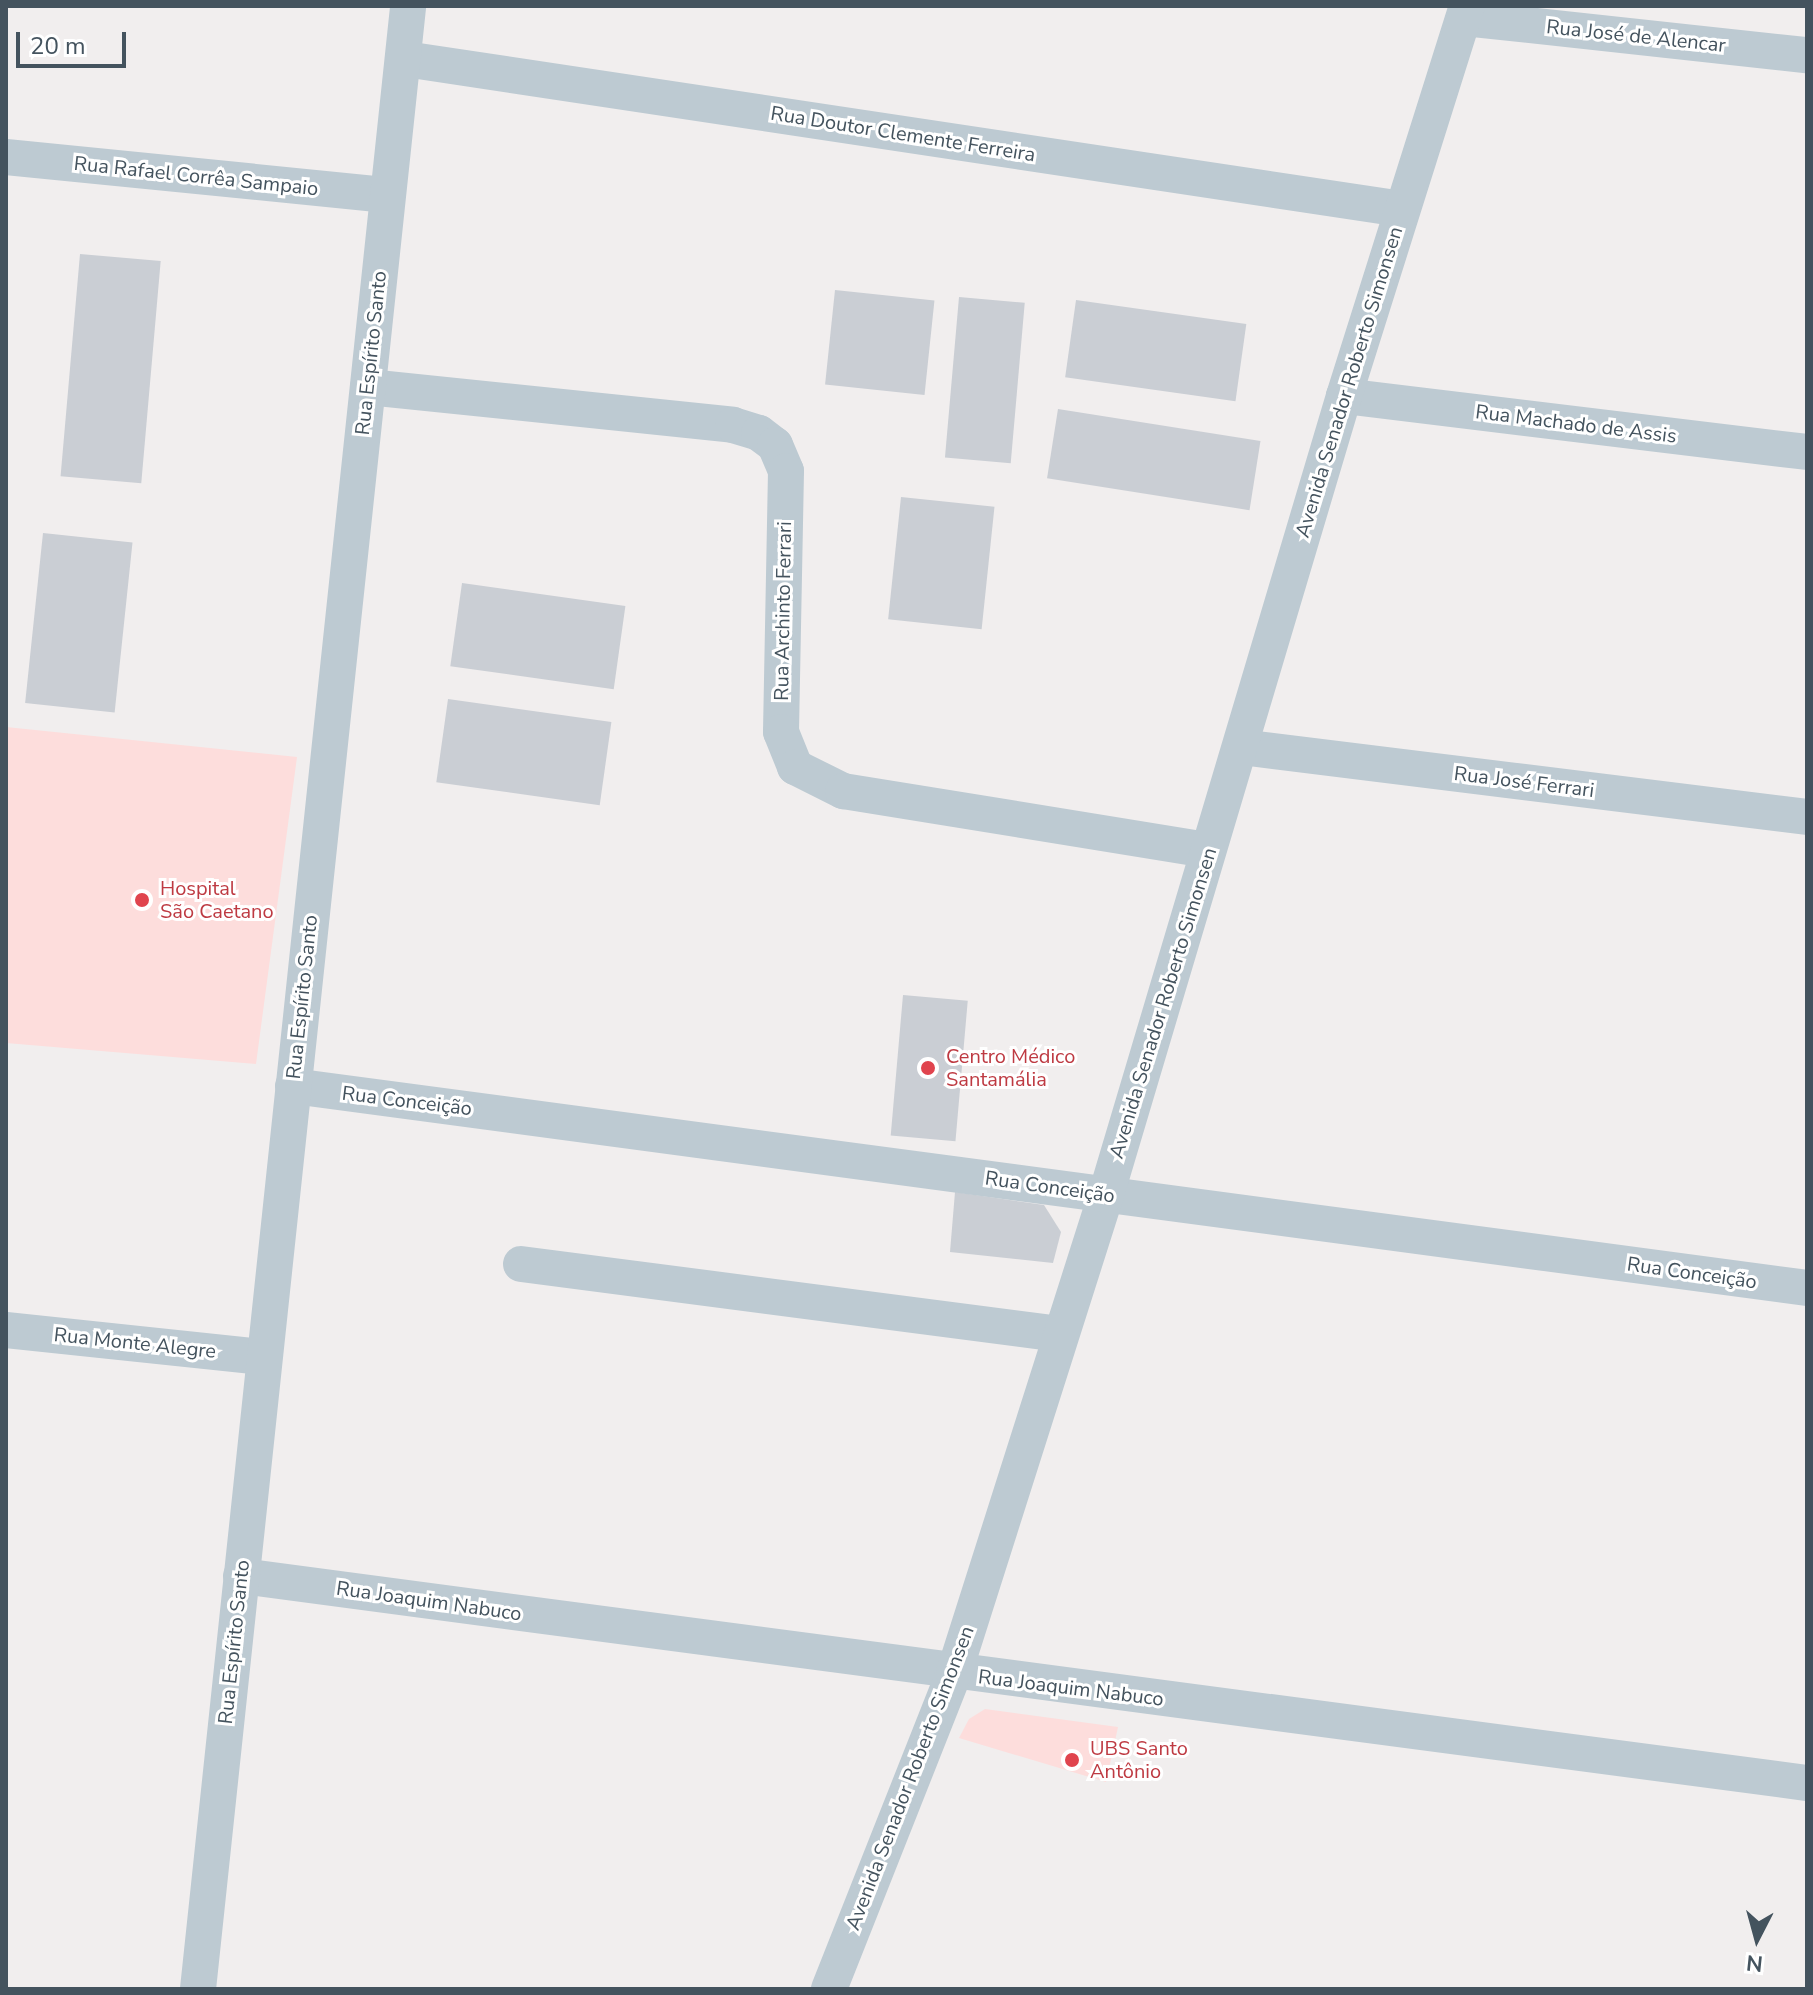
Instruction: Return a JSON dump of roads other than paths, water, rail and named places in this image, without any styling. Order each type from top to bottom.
[{"type":"street","name":"Rua Espírito Santo","points":[[198,1989],[387,195],[405,59],[408,6]]},
{"type":"street","name":"Rua José de Alencar","points":[[1466,12],[1807,55]]},
{"type":"street","name":"Avenida Senador Roberto Simonsen","points":[[829,1989],[954,1673],[1106,1195],[1344,396],[1466,12]]},
{"type":"street","name":"Rua Doutor Clemente Ferreira","points":[[405,59],[1401,209]]},
{"type":"street","name":"Rua Rafael Corrêa Sampaio","points":[[6,157],[387,195]]},
{"type":"street","name":"Rua Archinto Ferrari","points":[[368,387],[733,425],[759,433],[775,445],[786,471],[781,732],[795,767],[843,791],[1208,850]]},
{"type":"street","name":"Rua Machado de Assis","points":[[1344,396],[1807,452]]},
{"type":"street","name":"Rua José Ferrari","points":[[1241,747],[1807,817]]},
{"type":"street","name":"Rua Conceição","points":[[293,1086],[1807,1288]]},
{"type":"street","points":[[521,1264],[1060,1334]]},
{"type":"street","name":"Rua Monte Alegre","points":[[6,1330],[264,1357]]},
{"type":"street","name":"Rua Joaquim Nabuco","points":[[241,1576],[954,1673],[1807,1783]]},
{"type":"place","name":"Hospital São Caetano","points":[[142,900]]},
{"type":"place","name":"Centro Médico Santamália","points":[[928,1068]]},
{"type":"place","name":"UBS Santo Antônio","points":[[1072,1760]]}]
